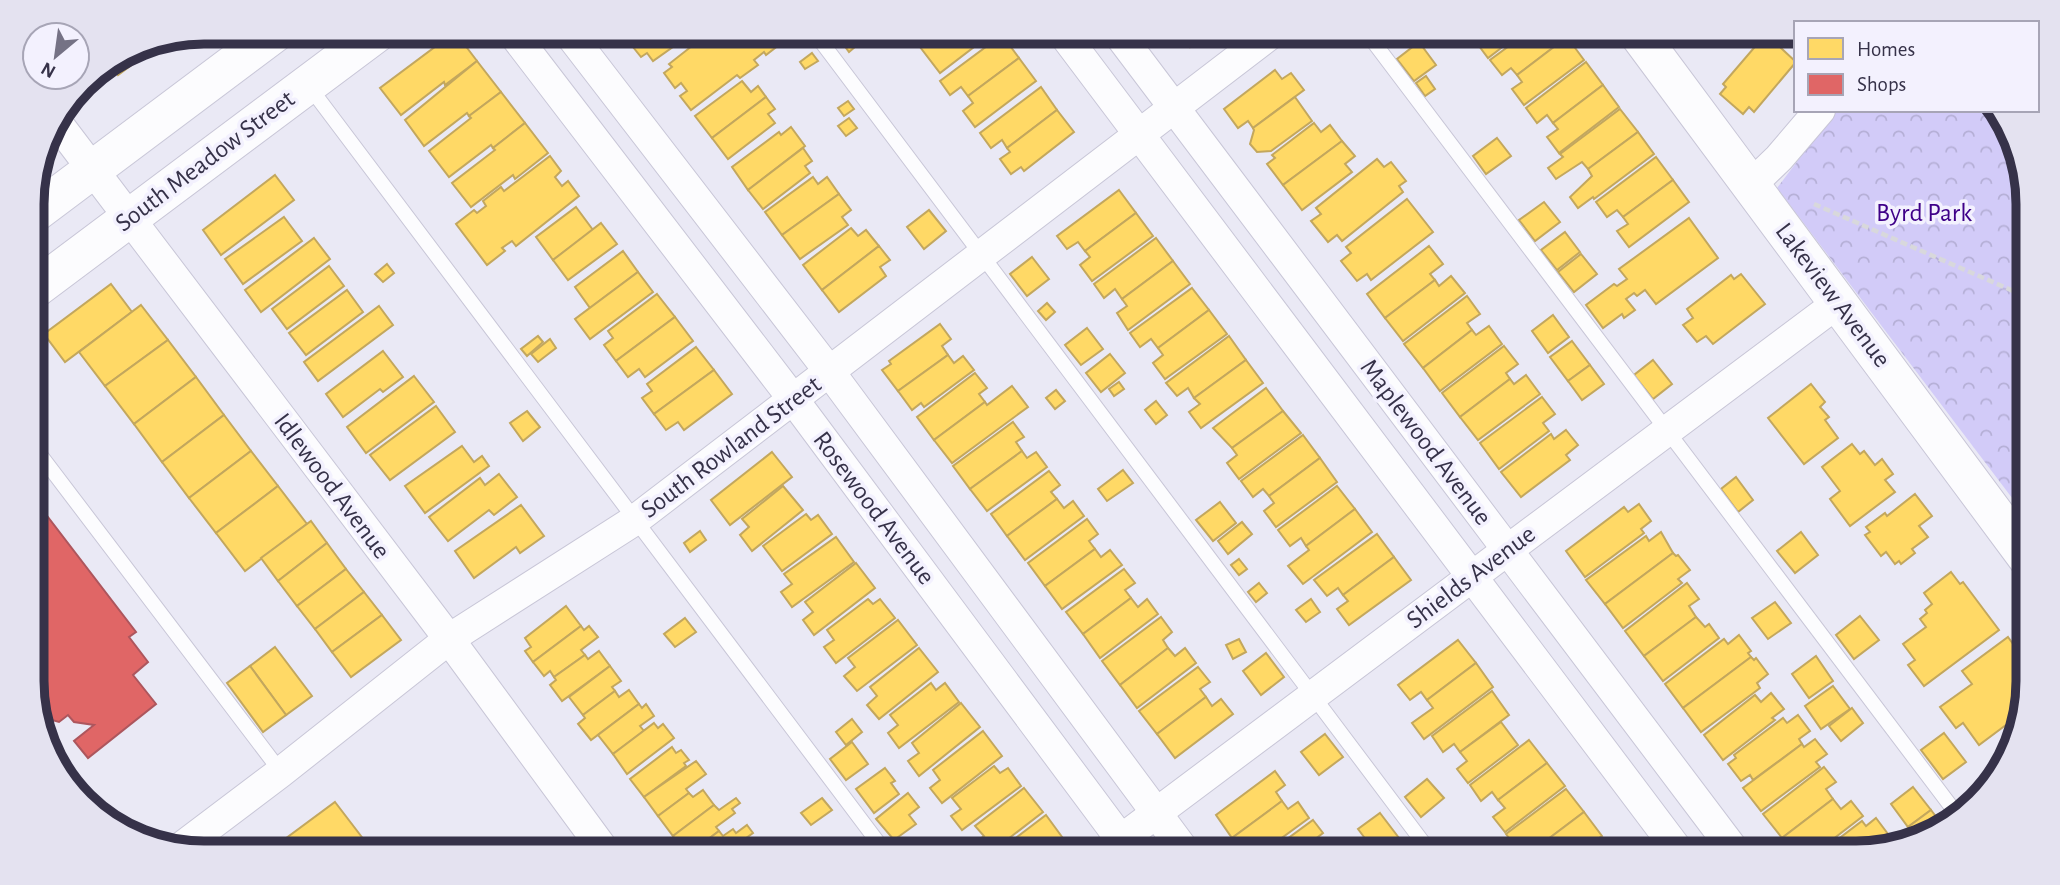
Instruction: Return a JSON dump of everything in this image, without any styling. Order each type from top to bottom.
[{"type":"street","points":[[44,206],[258,44]]},
{"type":"street","name":"South Meadow Street","points":[[44,282],[362,44]]},
{"type":"street","name":"Rosewood Avenue","points":[[521,44],[793,399],[1113,841]]},
{"type":"street","name":"Rosewood Avenue","points":[[577,44],[830,371],[1177,841]]},
{"type":"street","name":"Maplewood Avenue","points":[[1071,44],[1671,841]]},
{"type":"street","name":"Maplewood Avenue","points":[[1126,44],[1727,841]]},
{"type":"street","name":"South Rowland Street","points":[[190,840],[449,639],[635,520],[1257,44]]},
{"type":"street","name":"Lakeview Avenue","points":[[1646,44],[2016,543]]},
{"type":"street","points":[[1751,185],[1779,158],[1817,112]]},
{"type":"street","name":"Idlewood Avenue","points":[[62,130],[449,639],[598,841]]},
{"type":"street","name":"Shields Avenue","points":[[1128,841],[1157,814],[1839,302]]},
{"type":"lane","points":[[823,44],[1422,841]]},
{"type":"lane","points":[[1375,44],[1953,809]]},
{"type":"lane","points":[[307,84],[877,841]]},
{"type":"lane","points":[[44,460],[281,772]]},
{"type":"path","points":[[1814,204],[2016,292]]},
{"type":"green space","name":"Byrd Park","points":[[1834,112],[1987,112],[2004,142],[2015,182],[2016,503],[1777,188]]},
{"type":"building: Homes","points":[[439,44],[464,44],[477,61],[401,115],[380,88]]},
{"type":"building: Homes","points":[[638,44],[677,44],[653,61],[647,53],[641,57],[633,47]]},
{"type":"building: Homes","points":[[695,44],[780,44],[754,60],[758,65],[740,78],[737,75],[691,110],[680,96],[687,91],[681,83],[675,88],[664,73],[672,67],[669,64]]},
{"type":"building: Homes","points":[[843,44],[856,46],[849,52]]},
{"type":"building: Homes","points":[[924,44],[978,44],[940,73],[920,47]]},
{"type":"building: Homes","points":[[990,44],[1009,44],[1019,58],[968,96],[961,87],[950,95],[940,81]]},
{"type":"building: Homes","points":[[1416,44],[1420,44],[1436,65],[1414,81],[1397,59]]},
{"type":"building: Homes","points":[[1478,44],[1506,44],[1488,58]]},
{"type":"building: Homes","points":[[1512,44],[1558,44],[1517,75],[1511,68],[1502,75],[1490,60]]},
{"type":"building: Homes","points":[[1558,44],[1572,44],[1584,60],[1524,105],[1512,89],[1522,82],[1517,75]]},
{"type":"building: Homes","points":[[1757,44],[1783,44],[1781,48],[1794,60],[1794,64],[1754,112],[1749,107],[1743,114],[1720,94],[1726,87],[1723,84]]},
{"type":"building: Homes","points":[[812,53],[818,61],[805,69],[800,62]]},
{"type":"building: Homes","points":[[145,55],[118,75],[115,71],[123,65]]},
{"type":"building: Homes","points":[[1019,58],[1036,81],[975,127],[963,111],[973,103],[968,96]]},
{"type":"building: Homes","points":[[477,61],[501,92],[469,116],[467,113],[424,146],[405,120]]},
{"type":"building: Homes","points":[[1586,62],[1603,85],[1553,123],[1547,115],[1537,123],[1526,108]]},
{"type":"building: Homes","points":[[1275,70],[1282,79],[1291,73],[1304,90],[1253,128],[1248,121],[1238,128],[1224,109]]},
{"type":"building: Homes","points":[[1426,76],[1435,89],[1425,96],[1416,83]]},
{"type":"building: Homes","points":[[742,81],[751,92],[758,86],[766,97],[712,138],[695,116]]},
{"type":"building: Homes","points":[[1603,85],[1619,107],[1559,153],[1547,137],[1558,129],[1553,123]]},
{"type":"building: Homes","points":[[1041,87],[1057,110],[1007,148],[1002,140],[991,148],[980,133]]},
{"type":"building: Homes","points":[[501,92],[525,123],[449,177],[429,151]]},
{"type":"building: Homes","points":[[766,97],[775,109],[768,114],[775,123],[728,159],[712,138]]},
{"type":"building: Homes","points":[[1295,97],[1312,121],[1271,151],[1257,152],[1250,144],[1253,128]]},
{"type":"building: Homes","points":[[848,101],[854,109],[844,116],[838,108]]},
{"type":"building: Homes","points":[[1620,109],[1638,132],[1588,169],[1582,162],[1556,179],[1548,168],[1563,157],[1560,154]]},
{"type":"building: Homes","points":[[1057,110],[1074,132],[1024,171],[1021,167],[1011,174],[1000,159],[1010,152],[1007,148]]},
{"type":"building: Homes","points":[[849,118],[857,128],[846,136],[838,126]]},
{"type":"building: Homes","points":[[525,123],[548,153],[515,179],[513,175],[471,207],[452,183]]},
{"type":"building: Homes","points":[[1314,123],[1321,132],[1330,125],[1342,141],[1283,185],[1267,164],[1275,158],[1272,155]]},
{"type":"building: Homes","points":[[791,127],[805,146],[748,190],[732,167],[779,132],[781,135]]},
{"type":"building: Homes","points":[[1638,132],[1654,154],[1578,208],[1570,197],[1592,176],[1588,169]]},
{"type":"building: Homes","points":[[1497,138],[1511,156],[1486,174],[1473,156]]},
{"type":"building: Homes","points":[[1342,141],[1355,156],[1345,164],[1352,172],[1302,210],[1283,185]]},
{"type":"building: Homes","points":[[803,148],[812,161],[805,166],[810,173],[763,209],[748,190]]},
{"type":"building: Homes","points":[[550,156],[561,171],[555,177],[562,186],[568,181],[579,196],[516,246],[512,241],[502,248],[505,251],[487,265],[456,224],[474,210],[477,213],[486,206],[483,201],[501,187],[504,191]]},
{"type":"building: Homes","points":[[1656,157],[1673,180],[1623,217],[1617,210],[1607,217],[1596,202]]},
{"type":"building: Homes","points":[[1377,159],[1384,167],[1391,162],[1406,181],[1399,186],[1403,192],[1342,241],[1337,235],[1328,242],[1311,221],[1321,214],[1316,208]]},
{"type":"building: Homes","points":[[275,175],[294,200],[221,255],[203,230]]},
{"type":"building: Homes","points":[[813,177],[818,184],[827,177],[839,194],[782,235],[765,212]]},
{"type":"building: Homes","points":[[1673,180],[1689,202],[1629,247],[1617,231],[1628,224],[1623,217]]},
{"type":"building: Homes","points":[[1119,190],[1136,213],[1085,251],[1078,242],[1067,249],[1057,236]]},
{"type":"building: Homes","points":[[839,194],[851,210],[842,217],[848,225],[800,259],[782,235]]},
{"type":"building: Homes","points":[[1407,199],[1433,232],[1371,280],[1367,274],[1357,281],[1341,261],[1351,253],[1346,247]]},
{"type":"building: Homes","points":[[1544,202],[1560,222],[1535,241],[1519,220]]},
{"type":"building: Homes","points":[[576,207],[593,230],[553,260],[536,237]]},
{"type":"building: Homes","points":[[929,210],[946,231],[924,249],[907,227]]},
{"type":"building: Homes","points":[[1136,213],[1153,236],[1092,281],[1080,265],[1090,257],[1085,251]]},
{"type":"building: Homes","points":[[284,217],[302,241],[243,284],[225,259]]},
{"type":"building: Homes","points":[[1689,218],[1718,258],[1656,304],[1645,290],[1637,296],[1634,293],[1626,299],[1635,310],[1624,318],[1622,314],[1603,328],[1586,305],[1614,284],[1617,286],[1627,279],[1619,269]]},
{"type":"building: Homes","points":[[601,223],[617,244],[568,280],[553,260]]},
{"type":"building: Homes","points":[[851,228],[858,236],[866,230],[879,246],[822,290],[803,265]]},
{"type":"building: Homes","points":[[1565,232],[1580,252],[1557,270],[1541,250]]},
{"type":"building: Homes","points":[[314,238],[330,259],[261,312],[245,290]]},
{"type":"building: Homes","points":[[1156,238],[1173,261],[1122,299],[1115,289],[1104,298],[1094,284]]},
{"type":"building: Homes","points":[[879,246],[890,260],[880,267],[886,276],[839,312],[822,290]]},
{"type":"building: Homes","points":[[1429,246],[1443,264],[1430,274],[1435,280],[1385,318],[1367,294]]},
{"type":"building: Homes","points":[[623,251],[638,272],[590,308],[575,287]]},
{"type":"building: Homes","points":[[1581,254],[1597,274],[1574,292],[1558,272]]},
{"type":"building: Homes","points":[[1032,257],[1049,279],[1027,296],[1010,274]]},
{"type":"building: Homes","points":[[1173,261],[1190,284],[1128,330],[1117,313],[1127,306],[1122,299]]},
{"type":"building: Homes","points":[[387,264],[394,273],[383,282],[375,274]]},
{"type":"building: Homes","points":[[329,266],[344,286],[287,329],[272,309]]},
{"type":"building: Homes","points":[[638,272],[653,292],[590,339],[575,319]]},
{"type":"building: Homes","points":[[1741,274],[1765,304],[1713,344],[1706,336],[1697,342],[1683,325],[1693,318],[1687,309],[1731,275],[1734,279]]},
{"type":"building: Homes","points":[[1451,276],[1465,293],[1403,341],[1385,318],[1435,280],[1439,286]]},
{"type":"building: Homes","points":[[111,284],[132,312],[65,362],[44,334]]},
{"type":"building: Homes","points":[[1192,288],[1209,310],[1158,348],[1151,339],[1140,347],[1130,333]]},
{"type":"building: Homes","points":[[347,290],[363,312],[306,355],[289,333]]},
{"type":"building: Homes","points":[[657,294],[675,317],[616,361],[604,345],[613,338],[608,331]]},
{"type":"building: Homes","points":[[1467,296],[1480,314],[1467,323],[1472,330],[1423,368],[1404,344]]},
{"type":"building: Homes","points":[[1047,303],[1055,312],[1046,320],[1038,311]]},
{"type":"building: Homes","points":[[141,305],[168,340],[105,386],[79,352]]},
{"type":"building: Homes","points":[[379,306],[393,325],[318,381],[304,362]]},
{"type":"building: Homes","points":[[1209,310],[1227,334],[1165,379],[1153,363],[1163,355],[1158,348]]},
{"type":"building: Homes","points":[[1553,315],[1569,337],[1548,353],[1532,331]]},
{"type":"building: Homes","points":[[675,317],[693,341],[645,377],[639,369],[628,377],[616,361]]},
{"type":"building: Homes","points":[[940,324],[951,339],[942,346],[948,355],[898,391],[882,370],[891,364],[889,361]]},
{"type":"building: Homes","points":[[1489,326],[1502,344],[1440,391],[1423,368],[1472,330],[1476,335]]},
{"type":"building: Homes","points":[[1087,328],[1103,349],[1081,365],[1065,345]]},
{"type":"building: Homes","points":[[538,336],[543,342],[527,356],[521,349]]},
{"type":"building: Homes","points":[[1229,336],[1246,360],[1194,398],[1188,388],[1177,396],[1166,383]]},
{"type":"building: Homes","points":[[550,339],[556,348],[538,362],[531,354]]},
{"type":"building: Homes","points":[[168,340],[196,377],[134,424],[105,386]]},
{"type":"building: Homes","points":[[1572,341],[1590,365],[1568,381],[1550,357]]},
{"type":"building: Homes","points":[[1504,346],[1518,364],[1506,373],[1510,379],[1460,417],[1442,393]]},
{"type":"building: Homes","points":[[696,347],[714,370],[654,414],[642,398],[652,391],[647,384]]},
{"type":"building: Homes","points":[[383,351],[403,377],[383,392],[380,389],[343,417],[326,394]]},
{"type":"building: Homes","points":[[1110,354],[1125,373],[1101,392],[1086,373]]},
{"type":"building: Homes","points":[[948,355],[954,363],[963,356],[974,370],[924,407],[921,403],[912,410],[898,391]]},
{"type":"building: Homes","points":[[1246,360],[1263,383],[1201,428],[1189,412],[1200,404],[1194,398]]},
{"type":"building: Homes","points":[[1653,360],[1672,384],[1653,399],[1634,375]]},
{"type":"building: Homes","points":[[1590,365],[1604,384],[1582,400],[1568,381]]},
{"type":"building: Homes","points":[[714,370],[732,394],[684,430],[678,422],[666,430],[654,414]]},
{"type":"building: Homes","points":[[975,373],[987,388],[979,394],[985,402],[934,440],[917,417]]},
{"type":"building: Homes","points":[[1526,375],[1540,394],[1478,440],[1460,417],[1510,379],[1514,384]]},
{"type":"building: Homes","points":[[414,376],[434,402],[366,453],[347,427]]},
{"type":"building: Homes","points":[[196,377],[224,415],[162,462],[134,424]]},
{"type":"building: Homes","points":[[1119,382],[1124,389],[1114,396],[1109,389]]},
{"type":"building: Homes","points":[[1811,384],[1825,402],[1820,407],[1829,417],[1825,420],[1838,438],[1804,464],[1768,418]]},
{"type":"building: Homes","points":[[1012,386],[1028,407],[952,463],[934,440],[985,402],[987,405]]},
{"type":"building: Homes","points":[[1266,388],[1283,411],[1232,448],[1213,428]]},
{"type":"building: Homes","points":[[1056,390],[1065,401],[1055,409],[1046,398]]},
{"type":"building: Homes","points":[[1542,397],[1555,414],[1543,423],[1549,431],[1499,469],[1480,443]]},
{"type":"building: Homes","points":[[1156,401],[1167,415],[1156,424],[1145,410]]},
{"type":"building: Homes","points":[[436,406],[455,432],[390,480],[370,455]]},
{"type":"building: Homes","points":[[527,411],[540,427],[523,441],[510,423]]},
{"type":"building: Homes","points":[[1283,411],[1301,433],[1239,479],[1227,463],[1237,455],[1232,448]]},
{"type":"building: Homes","points":[[224,415],[251,451],[189,498],[162,462]]},
{"type":"building: Homes","points":[[1013,422],[1024,437],[1016,442],[1022,451],[970,489],[953,466]]},
{"type":"building: Homes","points":[[1566,430],[1578,445],[1566,455],[1570,460],[1521,497],[1501,472],[1551,434],[1554,439]]},
{"type":"building: Homes","points":[[1303,435],[1320,458],[1269,496],[1263,489],[1253,497],[1241,481]]},
{"type":"building: Homes","points":[[1852,444],[1860,454],[1864,451],[1875,465],[1882,459],[1893,474],[1885,480],[1895,492],[1850,526],[1830,499],[1840,491],[1822,467]]},
{"type":"building: Homes","points":[[462,446],[474,462],[482,456],[489,466],[425,513],[405,486]]},
{"type":"building: Homes","points":[[251,451],[278,486],[216,533],[189,498]]},
{"type":"building: Homes","points":[[1022,451],[1027,458],[1036,452],[1047,467],[987,511],[970,489]]},
{"type":"building: Homes","points":[[772,452],[792,477],[730,525],[711,500]]},
{"type":"building: Homes","points":[[1320,458],[1337,482],[1276,527],[1264,511],[1274,503],[1269,496]]},
{"type":"building: Homes","points":[[1123,470],[1133,483],[1107,501],[1098,489]]},
{"type":"building: Homes","points":[[1049,471],[1060,485],[1051,492],[1057,499],[1007,536],[991,514]]},
{"type":"building: Homes","points":[[499,474],[517,497],[494,515],[489,510],[448,541],[429,517],[480,478],[485,485]]},
{"type":"building: Homes","points":[[1736,477],[1753,500],[1738,512],[1721,489]]},
{"type":"building: Homes","points":[[278,486],[307,524],[245,571],[216,533]]},
{"type":"building: Homes","points":[[783,486],[803,510],[752,551],[740,535],[749,527],[742,519]]},
{"type":"building: Homes","points":[[1337,486],[1355,509],[1306,546],[1301,538],[1290,546],[1278,530]]},
{"type":"building: Homes","points":[[1915,494],[1932,516],[1919,526],[1928,537],[1912,549],[1915,553],[1901,564],[1899,561],[1895,564],[1886,552],[1881,556],[1865,535],[1870,532],[1866,527],[1885,513],[1887,516]]},
{"type":"building: Homes","points":[[1057,499],[1064,508],[1073,501],[1084,516],[1025,560],[1007,536]]},
{"type":"building: Homes","points":[[1220,502],[1236,523],[1213,541],[1196,520]]},
{"type":"building: Homes","points":[[1639,504],[1651,521],[1641,529],[1644,533],[1585,577],[1566,551],[1624,507],[1628,512]]},
{"type":"building: Homes","points":[[521,505],[544,536],[520,553],[516,547],[474,578],[455,551]]},
{"type":"building: Homes","points":[[1355,509],[1372,532],[1303,584],[1288,566],[1309,550],[1306,546]]},
{"type":"building: Homes","points":[[806,514],[811,520],[818,515],[832,534],[782,571],[763,546]]},
{"type":"building: Homes","points":[[1087,519],[1098,534],[1089,541],[1095,549],[1045,586],[1028,563]]},
{"type":"building: Homes","points":[[311,521],[327,543],[278,581],[261,558]]},
{"type":"building: Homes","points":[[1242,522],[1252,534],[1228,554],[1218,541]]},
{"type":"building: Homes","points":[[700,531],[706,540],[690,552],[684,543]]},
{"type":"building: Homes","points":[[1661,532],[1673,553],[1605,604],[1586,580],[1646,536],[1649,541]]},
{"type":"building: Homes","points":[[1801,532],[1818,555],[1795,573],[1777,551]]},
{"type":"building: Homes","points":[[1377,534],[1394,557],[1343,595],[1338,588],[1327,596],[1314,580]]},
{"type":"building: Homes","points":[[836,537],[854,562],[792,607],[781,592],[792,584],[784,574]]},
{"type":"building: Homes","points":[[327,543],[346,569],[297,606],[278,581]]},
{"type":"building: Homes","points":[[1095,549],[1101,557],[1110,550],[1122,565],[1062,609],[1045,586]]},
{"type":"building: Homes","points":[[1673,553],[1678,555],[1690,570],[1678,579],[1682,583],[1623,628],[1605,604]]},
{"type":"building: Homes","points":[[1394,557],[1411,580],[1349,625],[1337,609],[1348,601],[1343,595]]},
{"type":"building: Homes","points":[[1239,559],[1247,569],[1239,575],[1231,565]]},
{"type":"building: Homes","points":[[856,563],[875,588],[814,635],[803,620],[813,612],[805,602]]},
{"type":"building: Homes","points":[[346,569],[364,592],[315,629],[297,606]]},
{"type":"building: Homes","points":[[1124,569],[1135,583],[1125,590],[1131,598],[1083,634],[1066,612]]},
{"type":"building: Homes","points":[[1951,572],[1960,584],[1963,582],[1999,630],[1924,686],[1908,665],[1915,660],[1903,644],[1926,627],[1920,619],[1932,604],[1924,593]]},
{"type":"building: Homes","points":[[1259,583],[1267,593],[1256,602],[1248,592]]},
{"type":"building: Homes","points":[[1687,583],[1699,599],[1689,606],[1696,617],[1644,656],[1625,631]]},
{"type":"building: Homes","points":[[364,592],[382,615],[332,652],[315,629]]},
{"type":"building: Homes","points":[[1131,598],[1138,607],[1147,599],[1158,614],[1100,658],[1083,634]]},
{"type":"building: Homes","points":[[868,599],[873,604],[880,599],[895,618],[836,663],[824,647],[834,640],[827,630]]},
{"type":"building: Homes","points":[[1311,599],[1320,612],[1306,622],[1296,610]]},
{"type":"building: Homes","points":[[1775,602],[1791,623],[1768,639],[1752,618]]},
{"type":"building: Homes","points":[[566,606],[581,626],[533,662],[525,651],[531,647],[525,638]]},
{"type":"building: Homes","points":[[382,615],[401,640],[351,677],[332,652]]},
{"type":"building: Homes","points":[[1860,616],[1879,640],[1854,659],[1836,635]]},
{"type":"building: Homes","points":[[1161,617],[1172,632],[1163,640],[1168,648],[1120,685],[1102,661]]},
{"type":"building: Homes","points":[[1696,617],[1705,627],[1709,624],[1719,638],[1663,681],[1644,656]]},
{"type":"building: Homes","points":[[685,618],[696,632],[675,647],[664,634]]},
{"type":"building: Homes","points":[[898,620],[917,645],[857,691],[844,676],[855,667],[848,658]]},
{"type":"building: Homes","points":[[581,626],[584,630],[589,626],[598,637],[581,650],[585,655],[554,677],[550,671],[544,676],[533,662]]},
{"type":"building: Homes","points":[[1739,635],[1751,651],[1748,653],[1751,657],[1683,708],[1665,684],[1724,639],[1728,644]]},
{"type":"building: Homes","points":[[2008,637],[2016,648],[2016,692],[2011,721],[1979,745],[1963,723],[1956,728],[1940,707],[1972,684],[1962,671]]},
{"type":"building: Homes","points":[[1239,639],[1246,652],[1233,659],[1226,645]]},
{"type":"building: Homes","points":[[1458,640],[1476,663],[1427,700],[1421,692],[1410,700],[1398,685]]},
{"type":"building: Homes","points":[[275,647],[312,696],[286,715],[250,666]]},
{"type":"building: Homes","points":[[919,648],[938,672],[879,719],[867,705],[877,696],[870,687]]},
{"type":"building: Homes","points":[[1168,648],[1175,656],[1185,648],[1196,663],[1137,708],[1120,685]]},
{"type":"building: Homes","points":[[599,651],[610,666],[562,701],[550,685],[556,680],[554,677],[585,655],[588,659]]},
{"type":"building: Homes","points":[[1266,653],[1284,677],[1261,695],[1243,671]]},
{"type":"building: Homes","points":[[1816,656],[1833,681],[1809,698],[1792,674]]},
{"type":"building: Homes","points":[[1751,657],[1754,660],[1756,658],[1768,674],[1757,683],[1760,688],[1701,732],[1683,708]]},
{"type":"building: Homes","points":[[1476,663],[1493,687],[1424,739],[1412,723],[1433,708],[1427,700]]},
{"type":"building: Homes","points":[[250,666],[286,715],[263,732],[227,683]]},
{"type":"building: Homes","points":[[610,666],[621,681],[612,687],[615,691],[583,715],[569,697]]},
{"type":"building: Homes","points":[[1198,667],[1210,682],[1200,689],[1206,697],[1157,734],[1139,711]]},
{"type":"building: Homes","points":[[931,683],[936,690],[945,683],[959,702],[899,748],[888,733],[898,725],[890,715]]},
{"type":"building: Homes","points":[[1833,686],[1850,709],[1821,729],[1805,706]]},
{"type":"building: Homes","points":[[629,690],[639,704],[591,740],[578,724],[585,718],[583,715],[615,691],[619,697]]},
{"type":"building: Homes","points":[[1492,691],[1509,715],[1460,752],[1454,744],[1443,752],[1432,736]]},
{"type":"building: Homes","points":[[1771,693],[1784,709],[1772,718],[1775,720],[1723,760],[1704,735],[1755,695],[1761,702]]},
{"type":"building: Homes","points":[[1206,697],[1212,706],[1221,699],[1233,714],[1175,758],[1157,734]]},
{"type":"building: Homes","points":[[961,703],[980,727],[919,776],[908,761],[919,753],[912,743]]},
{"type":"building: Homes","points":[[639,704],[642,708],[646,704],[654,716],[640,726],[644,731],[613,754],[598,735]]},
{"type":"building: Homes","points":[[1852,708],[1863,723],[1841,741],[1829,726]]},
{"type":"building: Homes","points":[[1798,715],[1810,731],[1799,739],[1802,744],[1753,780],[1750,775],[1741,781],[1728,764],[1736,758],[1734,755],[1783,718],[1787,723]]},
{"type":"building: Homes","points":[[852,719],[862,732],[846,745],[836,732]]},
{"type":"building: Homes","points":[[1501,722],[1518,745],[1468,783],[1457,769],[1467,761],[1460,752]]},
{"type":"building: Homes","points":[[654,723],[658,728],[663,724],[674,738],[627,774],[613,754]]},
{"type":"building: Homes","points":[[983,731],[1002,756],[942,803],[930,788],[940,780],[933,770]]},
{"type":"building: Homes","points":[[1944,733],[1966,762],[1943,779],[1921,750]]},
{"type":"building: Homes","points":[[1325,734],[1343,757],[1319,775],[1301,752]]},
{"type":"building: Homes","points":[[1815,739],[1827,754],[1816,762],[1820,767],[1761,811],[1743,788],[1802,744],[1804,747]]},
{"type":"building: Homes","points":[[1529,740],[1547,763],[1498,800],[1492,792],[1481,801],[1470,785]]},
{"type":"building: Homes","points":[[852,742],[868,764],[846,780],[830,759]]},
{"type":"building: Homes","points":[[672,747],[676,753],[681,750],[689,760],[684,763],[686,766],[644,797],[630,779]]},
{"type":"building: Homes","points":[[696,761],[706,774],[686,789],[689,793],[658,816],[644,797]]},
{"type":"building: Homes","points":[[1547,763],[1565,786],[1505,832],[1493,817],[1505,808],[1498,800]]},
{"type":"building: Homes","points":[[994,766],[1000,773],[1008,768],[1021,786],[962,830],[951,816],[961,809],[952,798]]},
{"type":"building: Homes","points":[[1824,767],[1836,782],[1826,789],[1833,799],[1782,838],[1763,814]]},
{"type":"building: Homes","points":[[885,768],[895,781],[891,783],[899,794],[874,813],[856,789]]},
{"type":"building: Homes","points":[[1275,771],[1285,785],[1276,792],[1282,801],[1232,838],[1216,815]]},
{"type":"building: Homes","points":[[1427,779],[1444,798],[1421,817],[1405,797]]},
{"type":"building: Homes","points":[[1913,787],[1931,810],[1908,827],[1891,804]]},
{"type":"building: Homes","points":[[1024,788],[1043,812],[1006,841],[977,841],[984,836],[975,826]]},
{"type":"building: Homes","points":[[1566,789],[1584,812],[1546,841],[1511,841],[1506,834]]},
{"type":"building: Homes","points":[[703,790],[714,805],[673,836],[658,816],[689,793],[693,797]]},
{"type":"building: Homes","points":[[908,793],[919,807],[909,815],[916,824],[894,840],[876,819]]},
{"type":"building: Homes","points":[[736,798],[740,803],[732,809],[735,813],[716,827],[719,831],[706,841],[676,841],[673,836],[714,805],[719,810]]},
{"type":"building: Homes","points":[[822,798],[832,810],[811,825],[801,813]]},
{"type":"building: Homes","points":[[1833,799],[1841,809],[1851,801],[1863,816],[1831,841],[1784,841],[1782,838]]},
{"type":"building: Homes","points":[[1282,801],[1288,809],[1298,802],[1309,818],[1277,841],[1234,841],[1232,838]]},
{"type":"building: Homes","points":[[335,802],[365,841],[282,841]]},
{"type":"building: Homes","points":[[1931,810],[1938,819],[1912,831],[1908,827]]},
{"type":"building: Homes","points":[[1584,812],[1602,836],[1595,841],[1546,841]]},
{"type":"building: Homes","points":[[1380,813],[1399,838],[1394,841],[1367,841],[1358,829]]},
{"type":"building: Homes","points":[[1046,815],[1065,841],[1012,841]]},
{"type":"building: Homes","points":[[1876,818],[1888,834],[1881,839],[1867,841],[1836,841],[1862,821],[1866,826]]},
{"type":"building: Homes","points":[[1313,820],[1323,833],[1315,841],[1284,841]]},
{"type":"building: Homes","points":[[747,825],[753,833],[742,841],[706,841],[719,831],[723,836],[733,829],[736,833]]},
{"type":"building: Shops","points":[[44,512],[136,632],[129,637],[148,662],[133,675],[156,704],[88,758],[74,741],[94,725],[74,722],[68,715],[59,722],[48,719],[45,703]]}]
